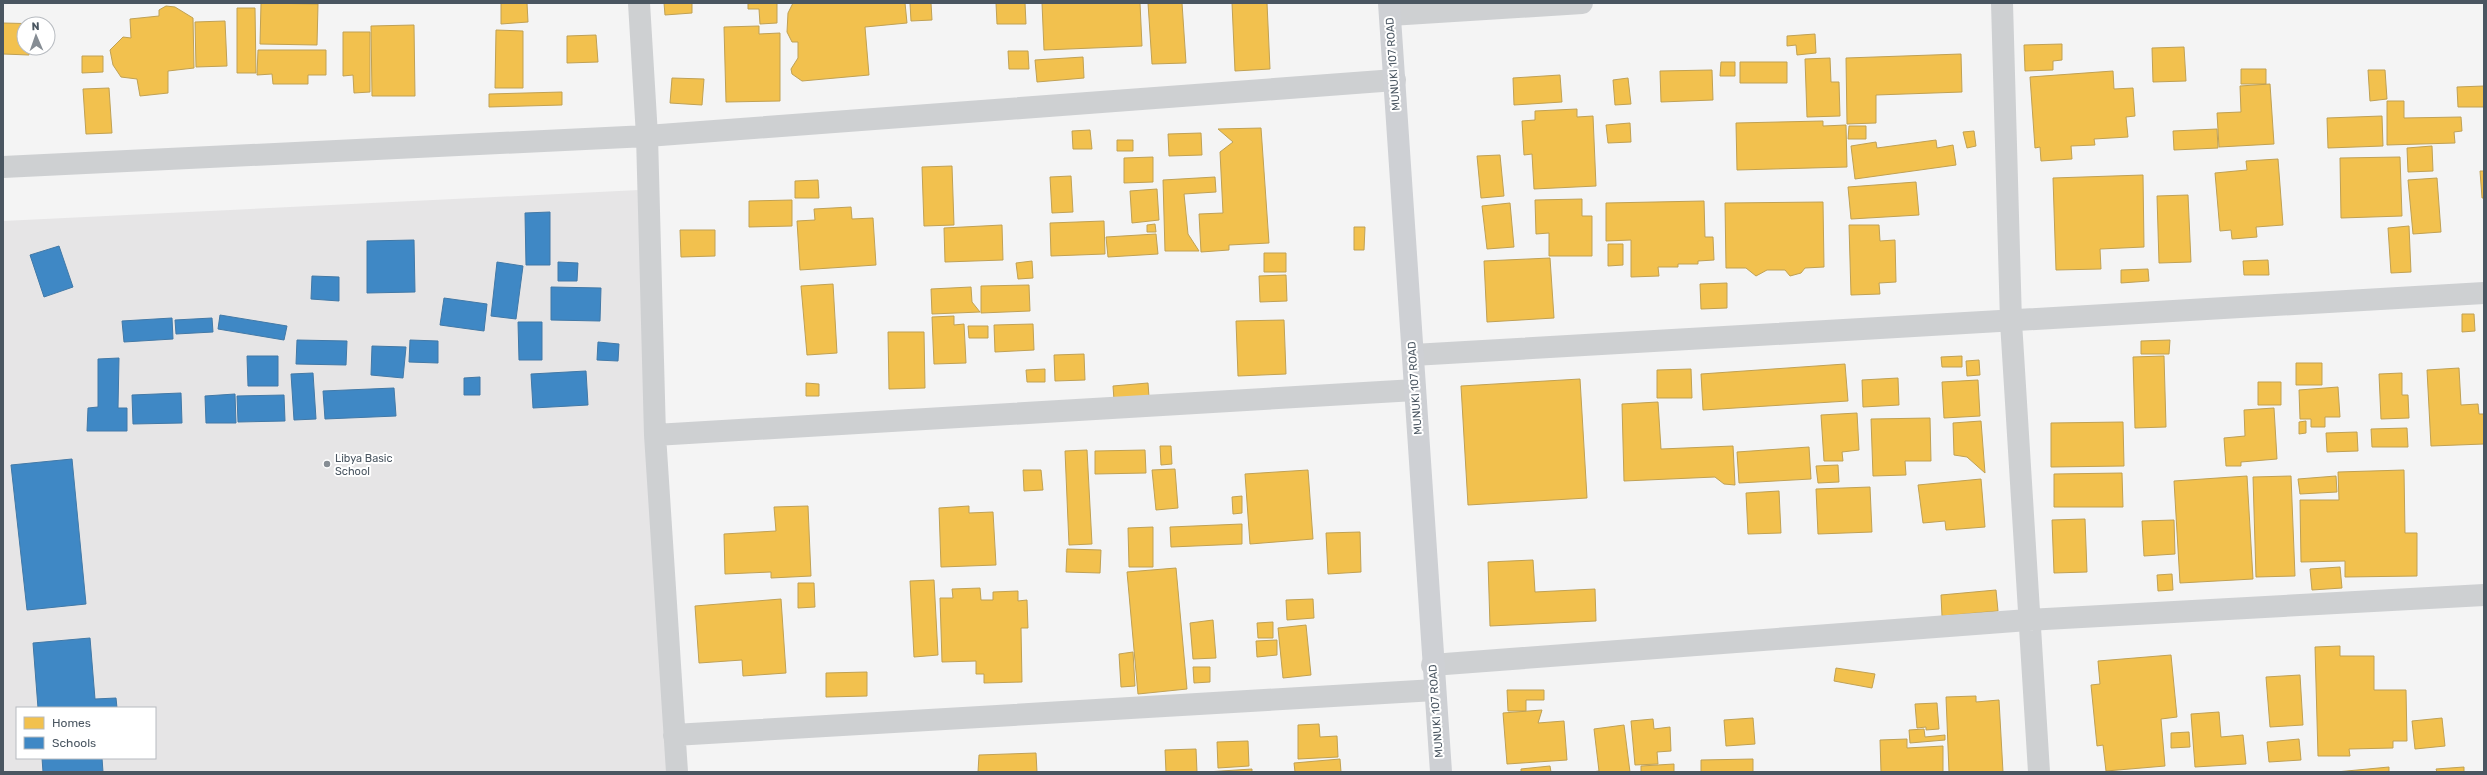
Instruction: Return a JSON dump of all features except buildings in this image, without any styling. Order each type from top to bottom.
[{"type":"street","points":[[639,3],[647,136],[655,435],[677,772]]},
{"type":"street","points":[[1390,9],[1582,3]]},
{"type":"street","points":[[2002,3],[2011,322],[2028,620],[2039,772]]},
{"type":"street","name":"MUNUKI 107 ROAD","points":[[1390,9],[1432,665],[1441,772]]},
{"type":"street","points":[[3,167],[647,136],[1395,80]]},
{"type":"street","points":[[1413,355],[2011,322],[2484,293]]},
{"type":"street","points":[[655,435],[1415,390]]},
{"type":"street","points":[[1432,665],[2028,620],[2484,595]]},
{"type":"street","points":[[674,735],[1435,690]]},
{"type":"shaded area","name":"Libya Basic School","points":[[639,190],[667,772],[3,772],[3,221]]},
{"type":"place","name":"Libya Basic School","points":[[327,464]]}]
